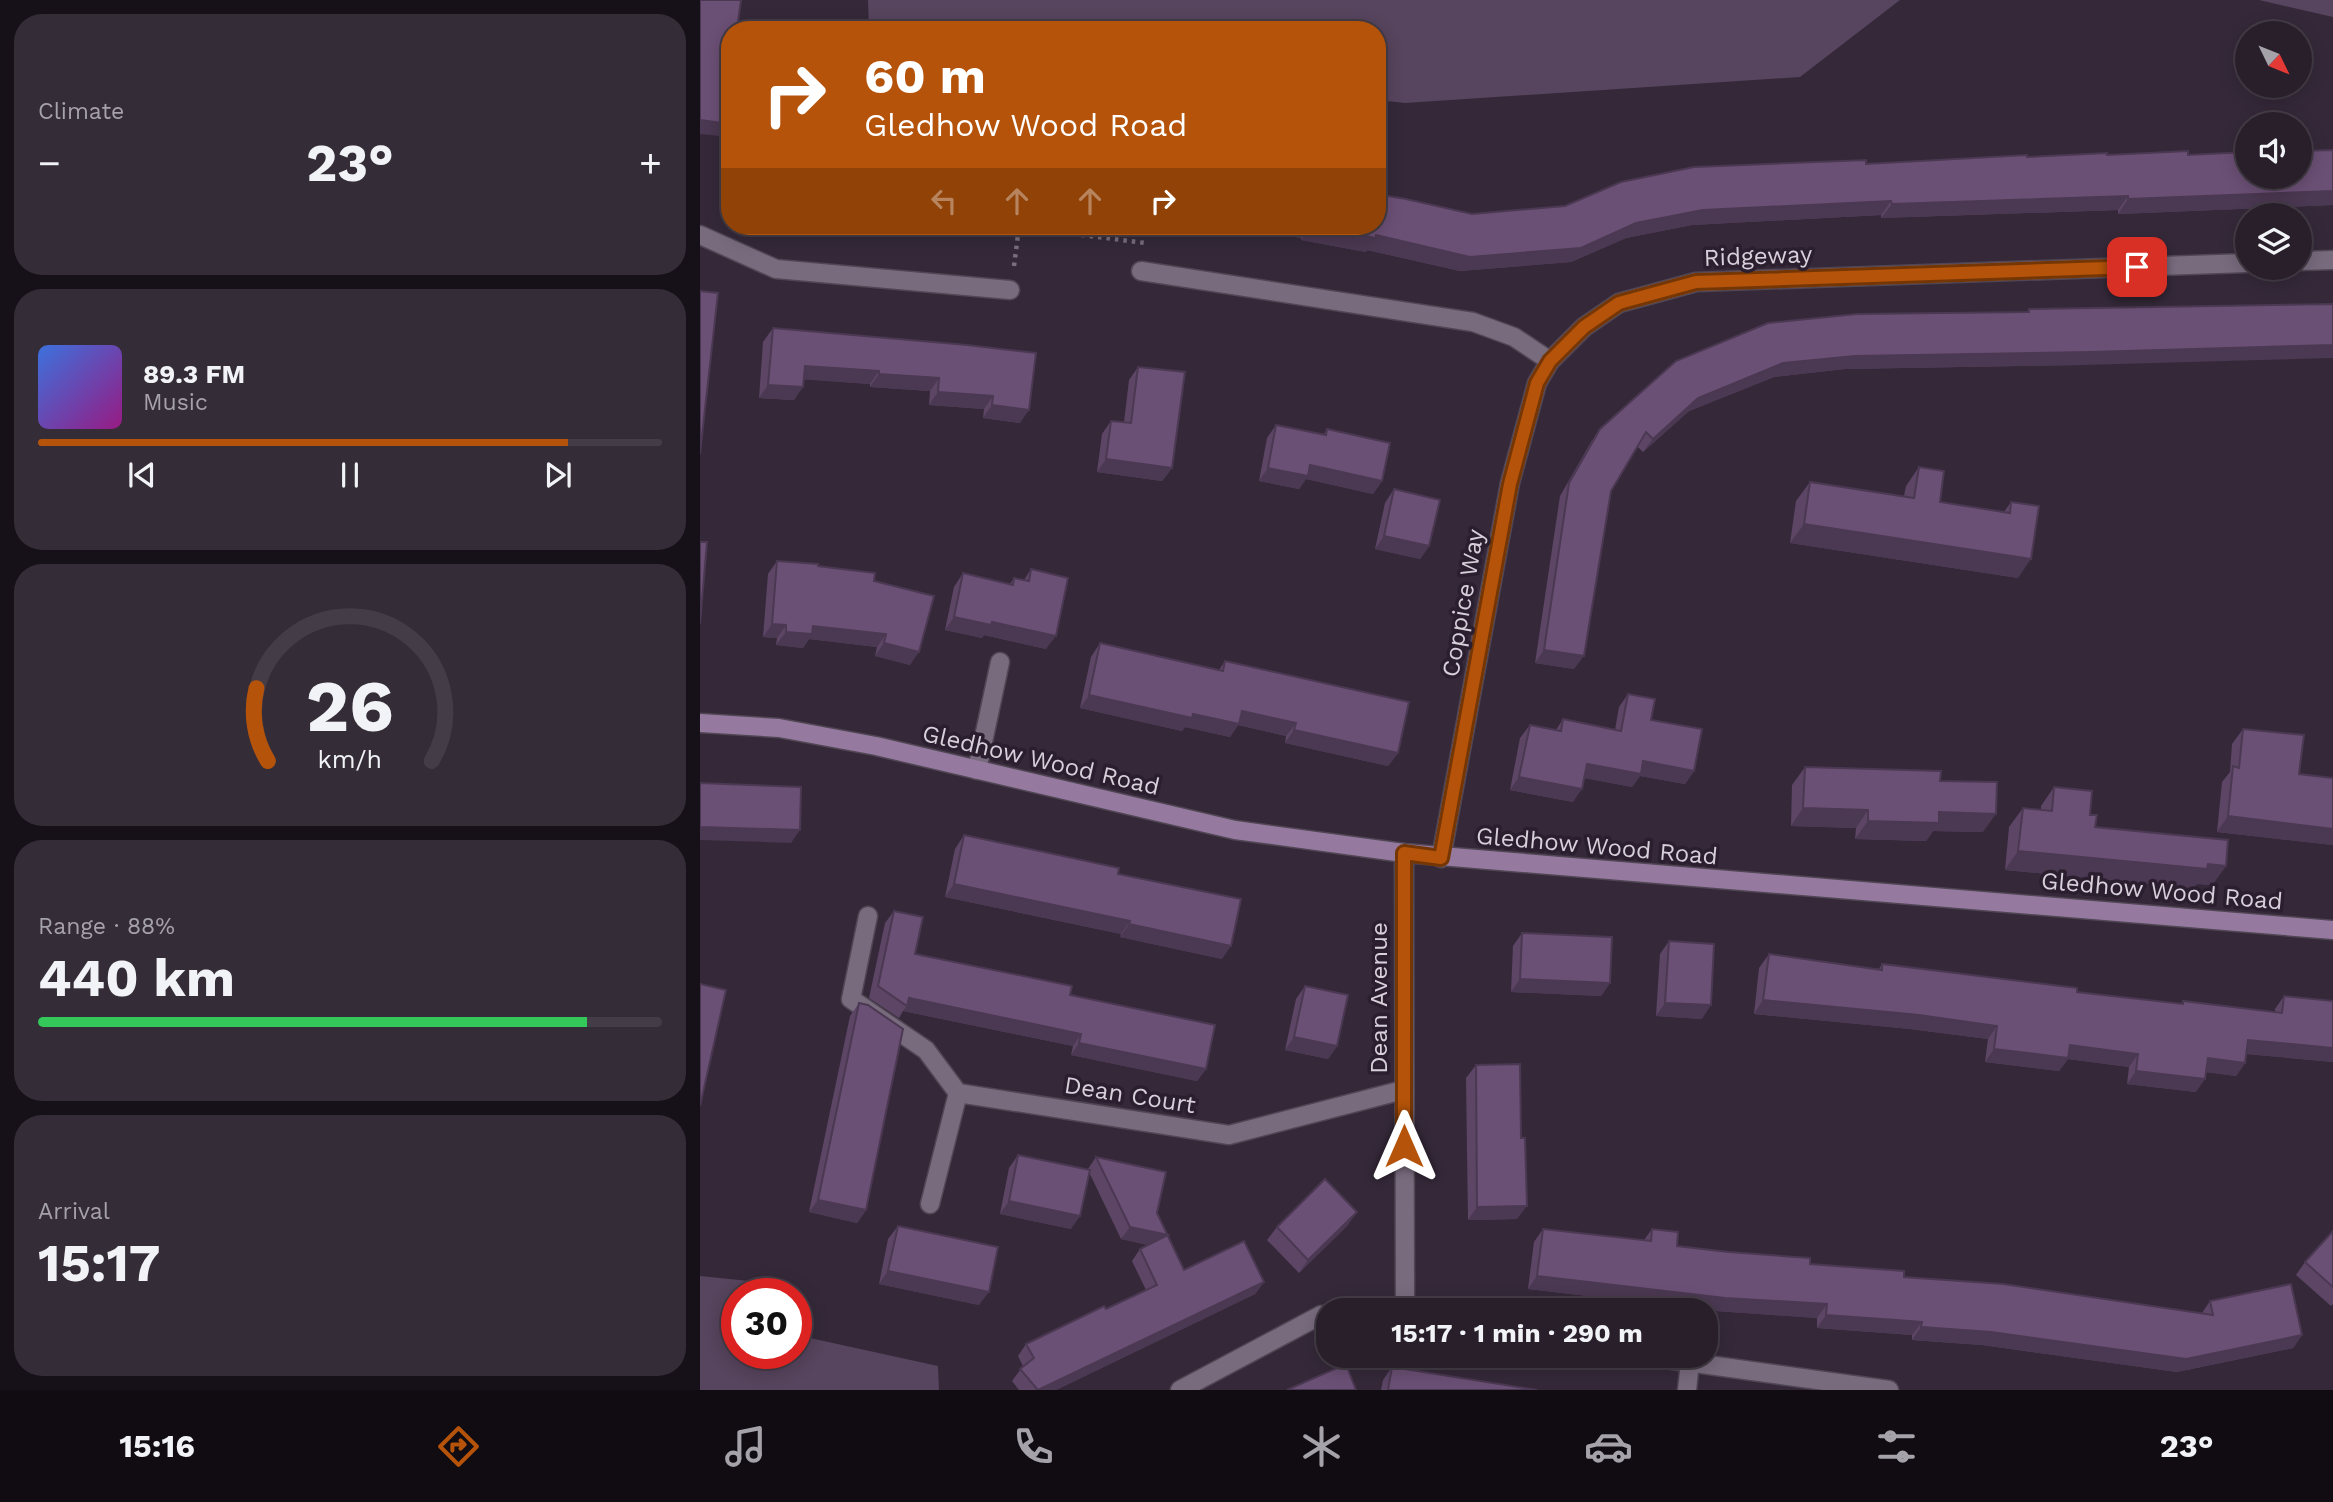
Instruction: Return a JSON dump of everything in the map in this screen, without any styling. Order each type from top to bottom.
[{"type":"street","points":[[700,235],[775,269],[1010,290]]},
{"type":"street","points":[[2312,261],[2333,260]]},
{"type":"street","name":"Ridgeway","points":[[1550,361],[1584,327],[1619,303],[1696,282],[2235,263]]},
{"type":"street","points":[[1141,271],[1473,322],[1514,337],[1550,361]]},
{"type":"street","name":"Coppice Way","points":[[1441,858],[1510,484],[1537,383],[1550,361]]},
{"type":"street","points":[[977,770],[1000,662]]},
{"type":"street","name":"Gledhow Wood Road","points":[[700,723],[779,728],[876,746],[1235,830],[1441,858],[2333,930]]},
{"type":"street","name":"Dean Avenue","points":[[1404,853],[1405,1298]]},
{"type":"street","points":[[868,916],[851,999],[926,1050],[958,1093],[930,1204]]},
{"type":"street","name":"Dean Court","points":[[958,1093],[1229,1135],[1404,1090]]},
{"type":"street","points":[[1180,1390],[1316,1318]]},
{"type":"street","points":[[1718,1366],[1889,1390]]},
{"type":"street","points":[[1687,1390],[1689,1368]]},
{"type":"path","points":[[1010,290],[1018,235]]},
{"type":"path","points":[[1082,235],[1145,243],[1141,271]]},
{"type":"shaded area","points":[[868,0],[1900,0],[1800,77],[1405,103],[1386,101],[1386,21],[869,21]]},
{"type":"shaded area","points":[[2259,0],[2333,0],[2333,17]]},
{"type":"shaded area","points":[[700,1276],[721,1278],[721,1369],[812,1369],[812,1338],[938,1366],[939,1390],[700,1390]]},
{"type":"building","points":[[700,0],[741,0],[738,21],[721,21],[721,123],[700,120]]},
{"type":"building","points":[[2333,150],[2333,191],[2128,199],[2128,196],[1892,204],[1891,201],[1703,210],[1636,223],[1581,248],[1470,257],[1376,235],[1386,235],[1386,196],[1472,214],[1565,206],[1621,182],[1694,167],[1866,160],[1866,164],[2027,155],[2188,151],[2188,155],[2235,153],[2235,189],[2312,189],[2312,151]]},
{"type":"building","points":[[700,291],[718,293],[700,454]]},
{"type":"building","points":[[2333,304],[2333,345],[1855,356],[1783,363],[1698,398],[1653,439],[1646,432],[1611,491],[1584,656],[1544,650],[1569,483],[1600,429],[1676,361],[1768,323],[1857,314]]},
{"type":"building","points":[[773,328],[1036,353],[1029,410],[992,405],[993,396],[938,392],[939,378],[879,374],[879,371],[805,366],[803,387],[768,385]]},
{"type":"building","points":[[1138,367],[1185,372],[1172,468],[1106,459],[1111,421],[1131,423]]},
{"type":"building","points":[[1276,425],[1326,435],[1327,429],[1390,443],[1382,481],[1310,465],[1308,476],[1268,468]]},
{"type":"building","points":[[1919,467],[1944,471],[1940,502],[2010,513],[2011,502],[2039,506],[2031,559],[1804,524],[1810,482],[1914,498]]},
{"type":"building","points":[[1394,489],[1440,500],[1429,546],[1384,536]]},
{"type":"building","points":[[700,542],[707,542],[700,624]]},
{"type":"building","points":[[777,561],[875,573],[874,581],[934,596],[919,652],[884,643],[886,634],[813,626],[812,634],[786,632],[786,625],[772,624]]},
{"type":"building","points":[[1031,569],[1068,578],[1056,636],[954,617],[963,573],[1013,585],[1014,578],[1029,581]]},
{"type":"building","points":[[1100,643],[1223,671],[1225,661],[1409,702],[1398,753],[1294,730],[1296,723],[1242,711],[1239,724],[1193,714],[1192,718],[1089,695]]},
{"type":"building","points":[[1628,694],[1655,699],[1651,720],[1702,729],[1694,771],[1643,761],[1641,774],[1587,764],[1582,789],[1519,777],[1530,725],[1561,731],[1563,719],[1621,731]]},
{"type":"building","points":[[2243,729],[2304,735],[2299,774],[2333,778],[2333,829],[2228,816],[2233,766],[2239,768]]},
{"type":"building","points":[[1805,767],[1941,771],[1940,781],[1997,782],[1996,814],[1939,812],[1939,823],[1868,821],[1868,810],[1803,808]]},
{"type":"building","points":[[700,783],[801,787],[800,830],[700,827]]},
{"type":"building","points":[[2054,787],[2092,791],[2090,815],[2097,815],[2095,827],[2228,840],[2226,866],[2208,864],[2207,869],[2018,851],[2023,808],[2052,811]]},
{"type":"building","points":[[964,835],[1119,868],[1118,874],[1241,899],[1231,946],[1129,924],[1130,921],[954,884]]},
{"type":"building","points":[[894,911],[923,917],[915,954],[1072,986],[1070,995],[1215,1025],[1206,1069],[1079,1043],[1081,1034],[909,998],[907,1006],[878,986]]},
{"type":"building","points":[[1522,933],[1612,937],[1610,983],[1520,979]]},
{"type":"building","points":[[1669,941],[1714,944],[1711,1005],[1665,1003]]},
{"type":"building","points":[[1769,954],[1882,970],[1882,964],[2077,988],[2077,992],[2282,1013],[2284,996],[2333,1001],[2333,1048],[2248,1040],[2245,1063],[2208,1058],[2205,1079],[2136,1071],[2138,1054],[2070,1045],[2068,1058],[1994,1049],[1997,1026],[1919,1015],[1763,1000]]},
{"type":"building","points":[[700,984],[726,990],[700,1106]]},
{"type":"building","points":[[1305,986],[1348,995],[1337,1046],[1294,1037]]},
{"type":"building","points":[[859,1003],[868,1005],[903,1029],[866,1210],[818,1200]]},
{"type":"building","points":[[1520,1064],[1521,1138],[1525,1138],[1527,1206],[1477,1207],[1476,1065]]},
{"type":"building","points":[[1018,1155],[1090,1170],[1080,1216],[1009,1201]]},
{"type":"building","points":[[1096,1157],[1166,1172],[1157,1213],[1167,1235],[1130,1227]]},
{"type":"building","points":[[1325,1179],[1357,1212],[1308,1260],[1277,1227]]},
{"type":"building","points":[[898,1226],[998,1247],[989,1292],[888,1271]]},
{"type":"building","points":[[1543,1229],[1651,1241],[1652,1229],[1678,1232],[1677,1246],[1810,1258],[1810,1264],[1904,1271],[1904,1277],[2003,1284],[2213,1315],[2210,1301],[2291,1284],[2302,1335],[2186,1359],[1991,1332],[1921,1327],[1922,1322],[1826,1315],[1827,1304],[1725,1298],[1537,1276]]},
{"type":"building","points":[[2333,1231],[2333,1287],[2305,1262]]},
{"type":"building","points":[[1168,1235],[1184,1270],[1244,1241],[1264,1282],[1038,1390],[1020,1369],[1034,1358],[1026,1344],[1104,1306],[1106,1309],[1157,1285],[1140,1249]]},
{"type":"building","points":[[1337,1368],[1348,1368],[1356,1390],[1287,1390]]},
{"type":"building","points":[[1392,1368],[1398,1368],[1537,1390],[1388,1390]]},
{"type":"route","points":[[1404,1146],[1404,853],[1441,858],[1510,484],[1537,383],[1550,361],[1584,327],[1619,303],[1696,282],[2137,267]]}]
